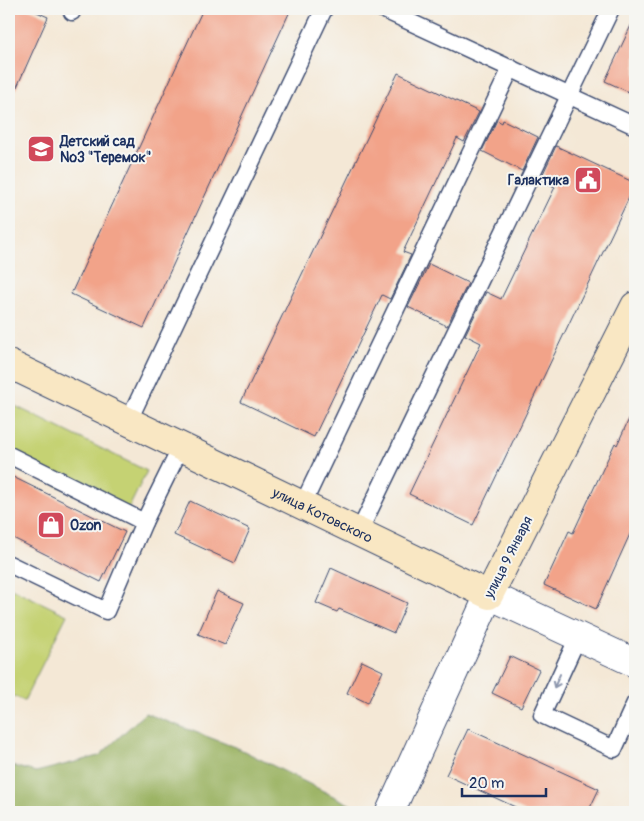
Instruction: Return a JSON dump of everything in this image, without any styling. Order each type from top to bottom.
[{"type":"street","name":"улица 9 Января","points":[[390,812],[489,595],[635,306]]},
{"type":"street","name":"улица Котовского","points":[[9,364],[302,506],[635,663]]},
{"type":"lane","points":[[128,422],[324,9]]},
{"type":"lane","points":[[382,9],[635,126]]},
{"type":"lane","points":[[359,532],[611,9]]},
{"type":"lane","points":[[302,506],[511,68]]},
{"type":"lane","points":[[9,564],[106,611],[144,522],[181,447]]},
{"type":"lane","points":[[9,455],[144,522]]},
{"type":"lane","points":[[578,637],[542,715],[614,749],[635,704]]},
{"type":"green space","points":[[9,403],[147,471],[124,518],[9,462]]},
{"type":"green space","points":[[9,587],[67,615],[24,701],[9,694]]},
{"type":"green space","points":[[145,713],[240,749],[351,805],[349,812],[9,812],[9,765],[36,772],[99,756]]},
{"type":"building","points":[[9,9],[30,9],[48,17],[9,105]]},
{"type":"building","points":[[203,9],[291,9],[144,328],[71,294]]},
{"type":"building","points":[[635,17],[635,95],[605,81]]},
{"type":"building","points":[[398,73],[479,112],[464,142],[457,138],[403,252],[411,255],[390,299],[382,295],[314,437],[241,402]]},
{"type":"building","points":[[497,120],[502,123],[503,120],[538,137],[522,171],[482,151]]},
{"type":"building","points":[[556,146],[635,183],[635,185],[473,525],[409,494],[481,343],[465,335],[486,292],[501,299],[555,187],[540,180]]},
{"type":"building","points":[[429,264],[468,283],[447,326],[408,307]]},
{"type":"building","points":[[635,406],[635,523],[596,609],[544,585],[569,531],[573,533],[615,443],[617,445]]},
{"type":"building","points":[[9,475],[125,532],[101,582],[9,536]]},
{"type":"building","points":[[190,501],[250,529],[235,563],[174,535]]},
{"type":"building","points":[[331,568],[407,603],[394,633],[339,609],[337,612],[316,603]]},
{"type":"building","points":[[217,591],[244,603],[225,645],[198,634]]},
{"type":"building","points":[[510,656],[539,670],[521,707],[492,693]]},
{"type":"building","points":[[362,661],[383,671],[368,703],[347,693]]},
{"type":"building","points":[[468,729],[599,789],[588,812],[526,812],[446,775]]},
{"type":"place","name":"Детский сад №3 \"Теремок\"","points":[[41,149]]},
{"type":"place","name":"Галактика","points":[[588,180]]},
{"type":"place","name":"Ozon","points":[[51,525]]}]
